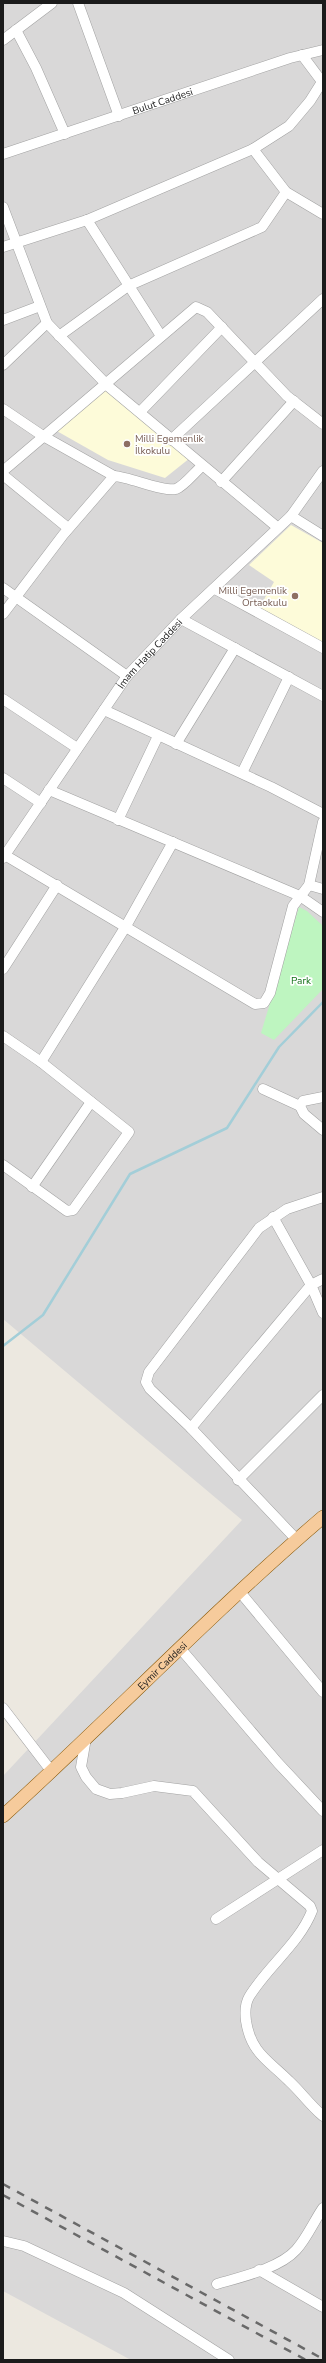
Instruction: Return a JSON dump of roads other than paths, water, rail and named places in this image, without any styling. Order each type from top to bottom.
[{"type":"main road","name":"Eymir Caddesi","points":[[3,1816],[52,1772],[180,1648],[323,1517]]},
{"type":"street","points":[[3,40],[52,3]]},
{"type":"street","points":[[78,3],[119,116]]},
{"type":"street","points":[[16,30],[36,68],[65,134]]},
{"type":"street","name":"Bulut Caddesi","points":[[3,153],[65,134],[302,55],[323,50]]},
{"type":"street","points":[[3,247],[87,220],[253,149],[290,126],[310,101],[322,82],[302,55]]},
{"type":"street","points":[[253,149],[286,192],[323,214]]},
{"type":"street","points":[[59,336],[128,286],[262,227],[286,192]]},
{"type":"street","points":[[3,207],[15,243],[47,323],[105,383],[221,482],[277,527]]},
{"type":"street","points":[[87,220],[161,336]]},
{"type":"street","points":[[171,440],[254,363],[322,304]]},
{"type":"street","points":[[3,320],[40,306]]},
{"type":"street","points":[[3,471],[196,307],[207,312],[254,363],[294,401],[323,424]]},
{"type":"street","points":[[3,365],[47,323]]},
{"type":"street","points":[[140,412],[222,327]]},
{"type":"street","points":[[221,482],[294,401]]},
{"type":"street","points":[[3,409],[43,436],[114,476],[129,477],[167,489],[176,489],[202,466]]},
{"type":"street","name":"İmam Hatip Caddesi","points":[[4,856],[127,676],[181,619],[215,589],[277,527],[291,516],[323,471]]},
{"type":"street","points":[[3,475],[68,528]]},
{"type":"street","points":[[3,614],[68,528],[114,476]]},
{"type":"street","points":[[291,516],[323,536]]},
{"type":"street","points":[[3,588],[127,676]]},
{"type":"street","points":[[215,589],[323,648]]},
{"type":"street","points":[[181,619],[323,696]]},
{"type":"street","points":[[176,744],[235,648]]},
{"type":"street","points":[[242,773],[288,677]]},
{"type":"street","points":[[3,699],[77,748]]},
{"type":"street","points":[[104,710],[158,736],[242,773],[323,814]]},
{"type":"street","points":[[118,820],[158,736]]},
{"type":"street","points":[[3,778],[41,803]]},
{"type":"street","points":[[49,790],[300,896],[323,912]]},
{"type":"street","points":[[4,856],[57,885],[255,1004],[264,1003],[270,993],[276,977],[293,906],[309,885],[323,822]]},
{"type":"street","points":[[41,1062],[126,926],[173,842]]},
{"type":"street","points":[[3,969],[57,885]]},
{"type":"street","points":[[309,885],[323,889]]},
{"type":"street","points":[[3,1036],[41,1062],[130,1132],[73,1210],[67,1211],[58,1206],[3,1165]]},
{"type":"street","points":[[263,1089],[300,1106],[304,1114],[323,1130]]},
{"type":"street","points":[[300,1106],[303,1101],[323,1097]]},
{"type":"street","points":[[32,1187],[91,1102]]},
{"type":"street","points":[[297,1540],[238,1480],[191,1428],[150,1389],[146,1378],[259,1228],[273,1217],[287,1209],[323,1197]]},
{"type":"street","points":[[273,1217],[311,1284],[323,1313]]},
{"type":"street","points":[[191,1428],[311,1284],[323,1279]]},
{"type":"street","points":[[238,1480],[323,1394]]},
{"type":"street","points":[[240,1592],[323,1692]]},
{"type":"street","points":[[180,1648],[278,1763],[323,1811]]},
{"type":"street","points":[[3,1708],[52,1772]]},
{"type":"street","points":[[86,1738],[81,1767],[86,1777],[96,1789],[110,1794],[122,1794],[154,1786],[193,1791],[237,1840],[278,1879],[310,1906],[312,1911],[299,1934],[249,1997],[245,2011],[251,2040],[257,2052],[291,2082],[308,2103],[323,2116]]},
{"type":"street","points":[[216,1919],[246,1902],[323,1850]]},
{"type":"street","points":[[217,2284],[259,2270],[288,2257],[297,2249],[323,2208]]},
{"type":"street","points":[[3,2241],[24,2246],[124,2293],[229,2360]]},
{"type":"street","points":[[259,2270],[323,2307]]},
{"type":"waterway","points":[[3,1346],[43,1315],[130,1174],[227,1128],[279,1047],[323,1002]]},
{"type":"railway","points":[[3,2184],[323,2359]]},
{"type":"railway","points":[[3,2195],[306,2360]]},
{"type":"place","name":"Milli Egemenlik İlkokulu","points":[[127,444]]},
{"type":"place","name":"Milli Egemenlik Ortaokulu","points":[[295,596]]},
{"type":"park label","name":"Park","points":[[301,980]]}]
